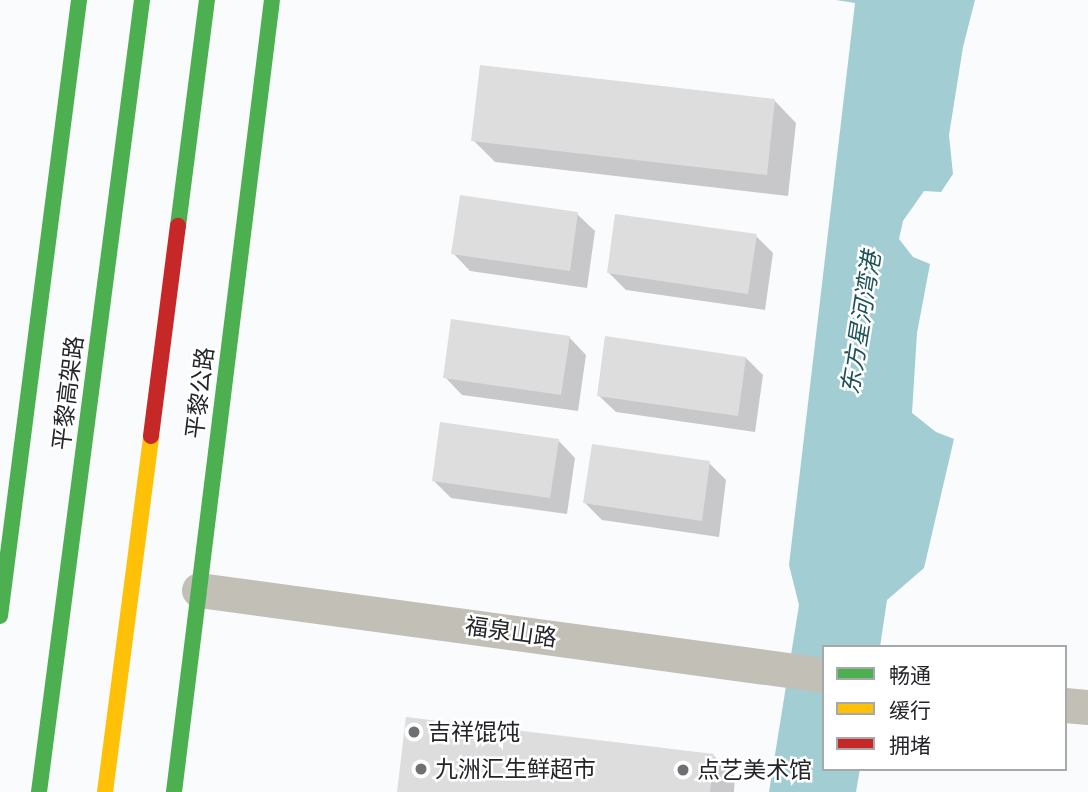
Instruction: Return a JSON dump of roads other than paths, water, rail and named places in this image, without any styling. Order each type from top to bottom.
[{"type":"main road","points":[[0,615],[79,0]]},
{"type":"main road","name":"平黎高架路","points":[[39,792],[142,0]]},
{"type":"main road","points":[[105,792],[207,0]]},
{"type":"main road","name":"平黎公路","points":[[174,792],[272,0]]},
{"type":"street","name":"福泉山路","points":[[199,590],[822,675]]},
{"type":"street","points":[[1067,705],[1088,708]]},
{"type":"water","name":"东方星河湾港","points":[[836,0],[975,0],[963,47],[949,135],[953,174],[941,192],[924,191],[903,221],[899,239],[913,257],[930,264],[917,333],[912,413],[936,432],[954,439],[924,568],[887,600],[880,645],[822,645],[822,771],[860,771],[856,792],[769,792],[799,605],[789,565],[855,3]]},
{"type":"place","name":"吉祥馄饨","points":[[414,732]]},
{"type":"place","name":"九洲汇生鲜超市","points":[[421,769]]},
{"type":"place","name":"点艺美术馆","points":[[683,770]]}]
